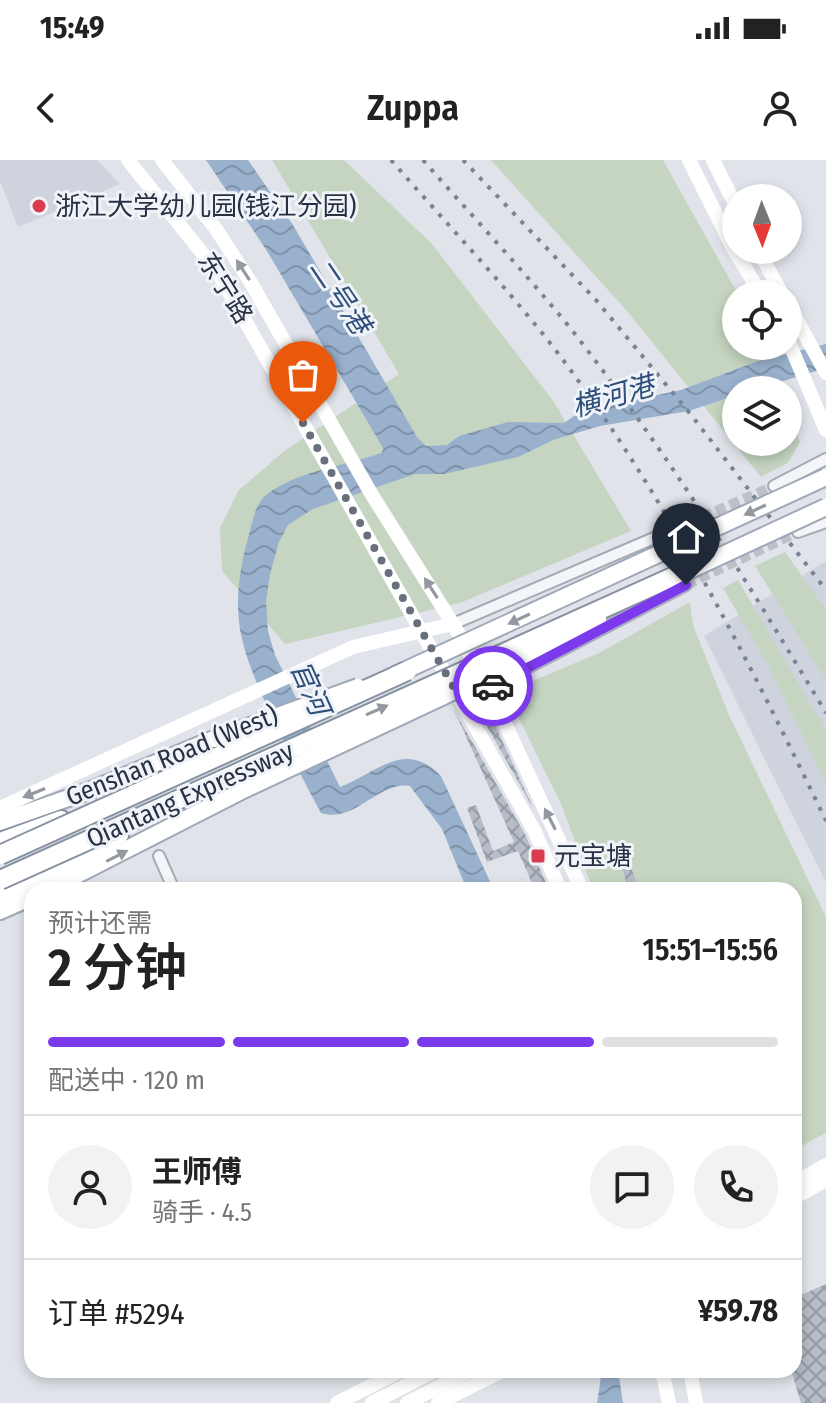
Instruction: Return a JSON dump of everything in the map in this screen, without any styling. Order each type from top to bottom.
[{"type":"highway","name":"Qiantang Expressway","points":[[0,880],[686,578]]},
{"type":"highway","name":"Qiantang Expressway","points":[[0,855],[407,671]]},
{"type":"highway","points":[[25,882],[213,784]]},
{"type":"highway","points":[[0,842],[128,796]]},
{"type":"highway","points":[[0,895],[24,882]]},
{"type":"main road","name":"东宁路","points":[[128,160],[218,273],[535,832],[557,882]]},
{"type":"main road","name":"东宁路","points":[[162,160],[216,229],[244,272],[372,495],[453,624],[489,688],[578,882]]},
{"type":"main road","points":[[689,160],[752,280]]},
{"type":"main road","points":[[713,160],[725,184]]},
{"type":"main road","points":[[802,328],[826,373]]},
{"type":"main road","points":[[798,360],[826,430]]},
{"type":"main road","name":"Genshan Road (West)","points":[[0,822],[91,790],[313,700],[407,671],[826,477]]},
{"type":"main road","points":[[63,882],[239,792],[527,657],[826,507]]},
{"type":"main road","name":"Genshan Road (West)","points":[[0,808],[353,647],[453,624]]},
{"type":"main road","points":[[461,700],[489,688]]},
{"type":"main road","points":[[0,911],[24,900]]},
{"type":"main road","points":[[802,1178],[826,1165]]},
{"type":"main road","points":[[802,1194],[826,1180]]},
{"type":"main road","points":[[337,1403],[383,1378]]},
{"type":"main road","points":[[372,1403],[420,1378]]},
{"type":"main road","points":[[407,1403],[456,1378]]},
{"type":"main road","points":[[438,1403],[488,1378]]},
{"type":"main road","points":[[664,1378],[669,1403]]},
{"type":"main road","points":[[691,1378],[696,1403]]},
{"type":"street","points":[[774,486],[826,459]]},
{"type":"street","points":[[798,532],[826,522]]},
{"type":"street","points":[[453,624],[661,535]]},
{"type":"street","points":[[489,688],[686,578]]},
{"type":"street","points":[[159,856],[170,882]]},
{"type":"shaded area","name":"浙江大学幼儿园(钱江分园)","points":[[0,160],[97,160],[120,184],[18,227],[0,181]]},
{"type":"shaded area","points":[[826,561],[826,883],[704,636]]},
{"type":"green space","points":[[272,160],[344,160],[432,244],[554,402],[631,531],[460,603],[285,644],[222,571],[220,528],[238,491],[283,452],[399,374]]},
{"type":"green space","points":[[491,160],[663,160],[730,280],[722,280],[722,360],[768,360],[775,376],[722,376],[722,429],[627,311]]},
{"type":"green space","points":[[744,456],[792,456],[788,463],[761,477]]},
{"type":"green space","points":[[785,552],[826,610],[826,680],[755,566]]},
{"type":"green space","points":[[738,580],[826,731],[826,783],[767,663],[723,588]]},
{"type":"green space","points":[[690,602],[693,625],[729,715],[826,917],[826,1133],[802,1146],[802,882],[590,882],[562,806],[513,706],[516,688],[599,653]]},
{"type":"water","points":[[206,160],[248,160],[293,225],[417,437],[426,446],[447,445],[459,436],[508,422],[564,423],[581,411],[681,390],[758,361],[802,360],[802,350],[826,344],[826,368],[800,376],[722,376],[722,400],[689,411],[600,426],[553,440],[518,457],[444,474],[415,474],[313,509],[288,525],[279,542],[270,574],[266,602],[268,631],[275,655],[340,787],[379,767],[403,759],[428,765],[441,776],[490,882],[464,882],[442,829],[410,786],[387,790],[345,813],[321,813],[274,722],[253,672],[240,629],[238,595],[245,549],[254,514],[267,494],[279,486],[323,469],[382,453],[383,448],[267,251]]},
{"type":"water","points":[[601,1378],[619,1378],[623,1403],[597,1403]]},
{"type":"building","points":[[484,701],[534,810],[475,705]]},
{"type":"building","points":[[454,710],[526,836],[546,882],[532,882],[518,851],[487,862],[467,808],[476,805],[493,851],[514,842]]},
{"type":"building","points":[[625,851],[636,882],[626,882],[617,854]]},
{"type":"building","points":[[826,1284],[826,1403],[801,1403],[793,1378],[802,1378],[802,1294]]},
{"type":"tunnel","points":[[661,535],[774,486]]},
{"type":"tunnel","points":[[686,585],[798,532]]},
{"type":"railway","points":[[391,160],[535,324],[632,460],[735,638],[826,821]]},
{"type":"railway","points":[[423,160],[553,307],[640,421],[766,614],[826,713]]},
{"type":"railway","points":[[463,160],[596,300],[692,416],[826,590]]},
{"type":"way so far","points":[[303,423],[461,700],[493,686]]},
{"type":"place","name":"浙江大学幼儿园(钱江分园)","points":[[39,206]]},
{"type":"place","name":"元宝塘","points":[[538,856]]},
{"type":"route","points":[[493,686],[686,585]]},
{"type":"water label","name":"二号港","points":[[340,296]]},
{"type":"water label","name":"横河港","points":[[613,396]]},
{"type":"water label","name":"官河","points":[[310,688]]}]
